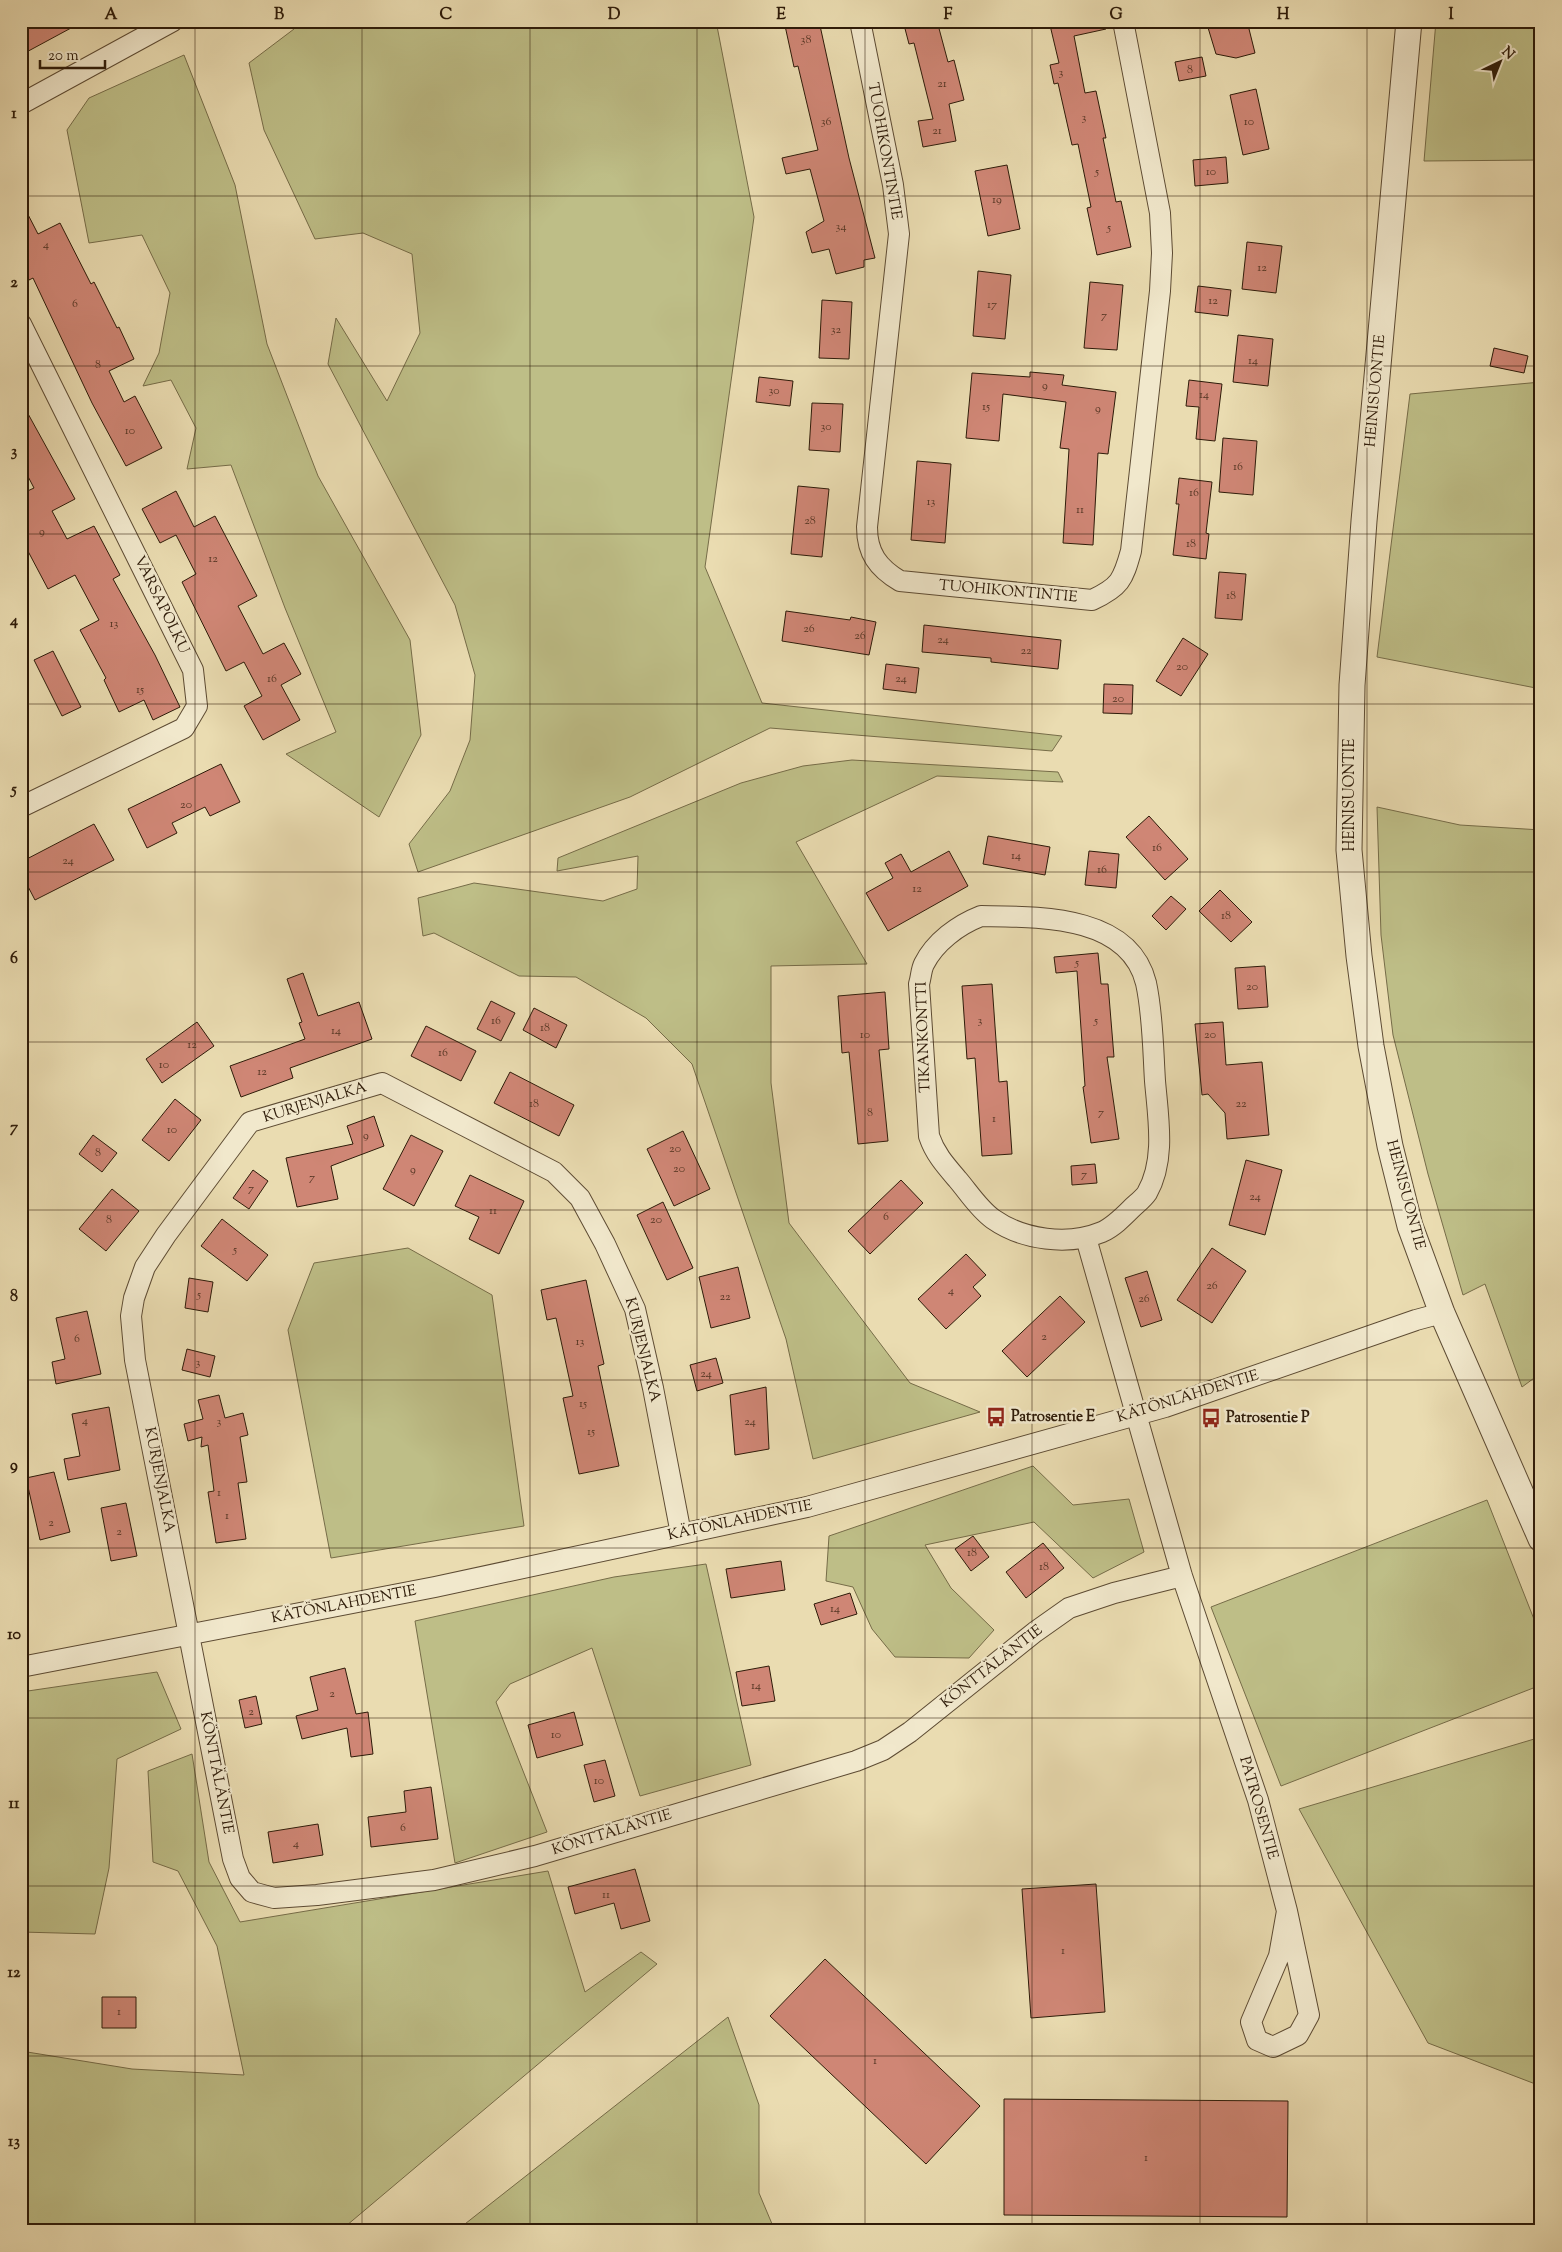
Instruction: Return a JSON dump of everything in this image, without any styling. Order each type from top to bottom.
[{"type":"street","points":[[21,104],[173,21]]},
{"type":"street","name":"TUOHIKONTINTIE","points":[[860,21],[894,185],[899,234],[880,395],[867,543],[886,573],[900,581],[1092,600],[1112,591],[1125,574],[1131,551],[1162,271],[1160,213],[1122,21]]},
{"type":"street","name":"HEINISUONTIE","points":[[1409,21],[1364,521],[1352,685],[1349,850],[1358,956],[1371,1046],[1389,1137],[1410,1226],[1442,1313],[1541,1539]]},
{"type":"street","name":"VARSAPOLKU","points":[[21,324],[193,670],[197,706],[184,728],[21,807]]},
{"type":"street","name":"TIKANKONTTI","points":[[981,916],[1061,919],[1100,931],[1128,950],[1141,969],[1146,983],[1160,1140],[1154,1177],[1146,1194],[1118,1222],[1103,1232],[1086,1238],[1056,1240],[1038,1237],[1014,1231],[992,1218],[977,1203],[934,1150],[929,1136],[919,984],[924,965],[940,943],[952,931],[981,916]]},
{"type":"street","name":"KURJENJALKA","points":[[190,1636],[135,1360],[131,1316],[137,1290],[145,1267],[166,1235],[250,1122],[382,1083],[554,1172],[580,1198],[605,1244],[635,1309],[653,1388],[681,1534]]},
{"type":"street","points":[[1086,1238],[1137,1414]]},
{"type":"street","name":"KÄTÖNLAHDENTIE","points":[[21,1667],[190,1636],[445,1585],[807,1507],[1137,1414],[1165,1408],[1416,1320],[1442,1313]]},
{"type":"street","name":"PATROSENTIE","points":[[1137,1414],[1182,1576],[1258,1800],[1287,1911],[1309,2015],[1298,2035],[1273,2047],[1257,2040],[1251,2022],[1279,1956],[1287,1911]]},
{"type":"street","name":"KÖNTTÄLÄNTIE","points":[[190,1636],[233,1860],[240,1878],[252,1892],[274,1898],[327,1894],[444,1878],[535,1856],[856,1761],[884,1750],[910,1732],[1035,1632],[1069,1608],[1114,1593],[1182,1576]]},
{"type":"green space","points":[[293,21],[716,21],[754,217],[705,567],[762,703],[1062,736],[1052,751],[770,728],[630,797],[418,872],[409,844],[450,791],[470,740],[475,675],[455,605],[328,364],[336,318],[387,401],[420,333],[412,254],[363,233],[315,239],[264,130],[249,63],[294,29]]},
{"type":"green space","points":[[1436,21],[1541,21],[1541,160],[1424,161]]},
{"type":"green space","points":[[184,55],[235,185],[267,344],[318,476],[410,640],[421,735],[379,817],[286,754],[336,732],[285,608],[231,465],[187,469],[196,428],[171,380],[143,386],[159,353],[170,293],[142,235],[89,243],[67,130],[89,98]]},
{"type":"green space","points":[[1541,382],[1541,689],[1377,657],[1410,394]]},
{"type":"green space","points":[[852,760],[1058,772],[1063,782],[937,776],[796,842],[867,964],[771,966],[771,1083],[789,1223],[910,1383],[980,1412],[813,1459],[786,1339],[692,1064],[646,1018],[576,977],[519,976],[434,933],[423,936],[418,898],[474,883],[603,901],[637,889],[638,856],[557,871],[558,858],[741,783],[803,766]]},
{"type":"green space","points":[[1377,807],[1460,825],[1541,830],[1541,1373],[1522,1387],[1485,1284],[1463,1295],[1428,1174],[1393,1035],[1381,935]]},
{"type":"green space","points":[[408,1248],[492,1295],[524,1526],[331,1558],[288,1330],[314,1263]]},
{"type":"green space","points":[[1033,1466],[1073,1505],[1129,1499],[1144,1552],[1093,1578],[1034,1522],[925,1545],[951,1588],[994,1630],[969,1658],[895,1657],[872,1629],[853,1587],[826,1581],[829,1536]]},
{"type":"green space","points":[[1487,1500],[1541,1637],[1541,1685],[1281,1786],[1211,1607]]},
{"type":"green space","points":[[706,1564],[751,1765],[640,1796],[592,1648],[510,1684],[496,1702],[547,1832],[455,1863],[415,1621],[614,1577]]},
{"type":"green space","points":[[157,1672],[181,1729],[117,1759],[109,1868],[95,1934],[21,1932],[21,1692]]},
{"type":"green space","points":[[1541,1737],[1541,2088],[1538,2085],[1428,2043],[1299,1809]]},
{"type":"green space","points":[[192,1754],[209,1862],[240,1922],[548,1871],[585,1992],[641,1952],[657,1964],[340,2231],[21,2231],[21,2051],[132,2069],[244,2075],[217,1946],[178,1871],[153,1862],[148,1771]]},
{"type":"green space","points":[[728,2017],[759,2105],[759,2193],[775,2231],[456,2231]]},
{"type":"building","points":[[21,21],[84,21],[21,55]]},
{"type":"building","points":[[784,21],[819,21],[849,158],[875,258],[864,260],[864,267],[836,274],[829,249],[812,253],[806,232],[824,221],[810,169],[786,174],[782,158],[818,150],[798,66],[794,67]]},
{"type":"building","points":[[903,21],[937,21],[948,62],[954,60],[964,100],[949,104],[956,141],[923,147],[918,121],[933,119],[914,43],[909,44]]},
{"type":"building","points":[[1049,21],[1105,21],[1106,29],[1074,36],[1085,93],[1096,91],[1106,138],[1103,138],[1116,202],[1121,201],[1131,247],[1097,255],[1087,208],[1091,207],[1078,144],[1072,145],[1058,83],[1054,84],[1050,65],[1059,63]]},
{"type":"building","points":[[1206,21],[1247,21],[1255,53],[1236,58],[1216,54]]},
{"type":"building","points":[[1202,57],[1206,76],[1179,81],[1175,62]]},
{"type":"building","points":[[1256,89],[1269,149],[1243,155],[1230,95]]},
{"type":"building","points":[[1226,157],[1228,183],[1195,186],[1193,160]]},
{"type":"building","points":[[1007,165],[1020,229],[988,236],[975,171]]},
{"type":"building","points":[[21,201],[38,234],[60,223],[91,284],[94,282],[117,328],[119,327],[134,359],[109,371],[124,402],[135,396],[162,448],[126,466],[92,403],[33,278],[29,280],[21,264]]},
{"type":"building","points":[[1247,242],[1282,246],[1276,293],[1242,289]]},
{"type":"building","points":[[978,271],[1011,275],[1005,339],[973,336]]},
{"type":"building","points":[[1090,282],[1123,285],[1117,350],[1084,348]]},
{"type":"building","points":[[1198,286],[1231,290],[1228,316],[1195,312]]},
{"type":"building","points":[[822,300],[852,302],[849,359],[819,358]]},
{"type":"building","points":[[1238,335],[1273,339],[1268,386],[1233,382]]},
{"type":"building","points":[[1494,348],[1528,356],[1524,373],[1490,366]]},
{"type":"building","points":[[1030,372],[1064,375],[1062,385],[1116,392],[1108,454],[1098,453],[1093,545],[1063,543],[1069,449],[1060,448],[1066,402],[1003,394],[999,441],[966,438],[972,373],[1030,377]]},
{"type":"building","points":[[759,377],[793,381],[790,406],[756,402]]},
{"type":"building","points":[[1189,380],[1222,384],[1215,441],[1196,439],[1199,407],[1186,406]]},
{"type":"building","points":[[21,401],[75,499],[52,511],[67,539],[94,526],[120,575],[113,579],[155,655],[180,707],[153,720],[144,700],[119,712],[104,680],[106,678],[80,630],[99,620],[75,575],[48,589],[21,538],[21,494],[34,488],[21,463]]},
{"type":"building","points":[[812,403],[843,404],[840,452],[809,450]]},
{"type":"building","points":[[1223,438],[1257,441],[1253,495],[1219,492]]},
{"type":"building","points":[[917,461],[951,464],[945,543],[911,540]]},
{"type":"building","points":[[1179,478],[1212,482],[1206,533],[1209,534],[1206,559],[1173,555],[1179,504],[1176,504]]},
{"type":"building","points":[[798,486],[829,489],[822,557],[791,554]]},
{"type":"building","points":[[176,491],[194,527],[215,516],[257,596],[238,606],[263,654],[284,643],[301,674],[281,685],[300,720],[263,740],[244,706],[262,696],[244,662],[226,671],[182,582],[196,574],[176,535],[160,543],[142,509]]},
{"type":"building","points":[[1219,572],[1246,574],[1242,620],[1215,618]]},
{"type":"building","points":[[786,611],[850,620],[851,617],[876,622],[869,655],[782,641]]},
{"type":"building","points":[[924,625],[1061,640],[1058,669],[991,662],[991,658],[922,652]]},
{"type":"building","points":[[1183,638],[1208,654],[1181,696],[1156,681]]},
{"type":"building","points":[[53,651],[81,707],[62,716],[34,660]]},
{"type":"building","points":[[886,664],[919,668],[916,693],[883,689]]},
{"type":"building","points":[[1104,684],[1133,685],[1132,714],[1103,713]]},
{"type":"building","points":[[221,764],[240,802],[210,816],[205,807],[172,823],[177,833],[147,848],[128,809]]},
{"type":"building","points":[[1149,816],[1188,859],[1165,880],[1126,837]]},
{"type":"building","points":[[94,824],[114,860],[35,900],[21,873],[21,862]]},
{"type":"building","points":[[988,836],[1050,847],[1045,875],[983,864]]},
{"type":"building","points":[[949,851],[968,886],[888,931],[866,893],[893,878],[885,863],[901,854],[911,872]]},
{"type":"building","points":[[1089,851],[1119,854],[1116,888],[1085,885]]},
{"type":"building","points":[[1220,890],[1252,922],[1231,942],[1199,911]]},
{"type":"building","points":[[1171,896],[1186,909],[1166,930],[1152,916]]},
{"type":"building","points":[[1098,953],[1101,984],[1108,984],[1114,1057],[1107,1057],[1119,1139],[1091,1143],[1083,1087],[1085,1086],[1077,971],[1056,973],[1054,957]]},
{"type":"building","points":[[1265,966],[1268,1007],[1238,1009],[1235,968]]},
{"type":"building","points":[[303,973],[318,1016],[359,1002],[372,1039],[290,1068],[293,1078],[241,1097],[230,1066],[305,1039],[299,1023],[302,1022],[287,979]]},
{"type":"building","points":[[992,984],[999,1082],[1007,1081],[1012,1154],[982,1156],[975,1058],[967,1059],[962,986]]},
{"type":"building","points":[[885,992],[889,1049],[879,1050],[888,1141],[858,1144],[849,1052],[842,1053],[838,996]]},
{"type":"building","points":[[491,1001],[515,1013],[501,1041],[477,1029]]},
{"type":"building","points":[[534,1008],[567,1025],[556,1048],[523,1030]]},
{"type":"building","points":[[197,1022],[214,1046],[162,1083],[146,1059]]},
{"type":"building","points":[[1223,1022],[1226,1065],[1262,1062],[1269,1135],[1227,1139],[1225,1113],[1208,1094],[1202,1095],[1195,1024]]},
{"type":"building","points":[[426,1026],[476,1051],[461,1081],[411,1056]]},
{"type":"building","points":[[510,1072],[574,1105],[559,1136],[494,1103]]},
{"type":"building","points":[[175,1099],[201,1120],[169,1161],[142,1140]]},
{"type":"building","points":[[374,1116],[384,1146],[331,1166],[338,1199],[297,1207],[286,1158],[353,1144],[347,1126]]},
{"type":"building","points":[[683,1131],[710,1189],[674,1206],[647,1149]]},
{"type":"building","points":[[93,1135],[117,1153],[102,1172],[79,1154]]},
{"type":"building","points":[[411,1135],[443,1151],[414,1206],[383,1189]]},
{"type":"building","points":[[1246,1160],[1282,1170],[1265,1235],[1229,1225]]},
{"type":"building","points":[[1095,1164],[1097,1183],[1072,1185],[1071,1166]]},
{"type":"building","points":[[253,1170],[268,1181],[249,1209],[233,1198]]},
{"type":"building","points":[[470,1175],[524,1201],[499,1254],[469,1239],[479,1217],[455,1206]]},
{"type":"building","points":[[901,1180],[923,1203],[870,1254],[848,1231]]},
{"type":"building","points":[[112,1189],[139,1211],[106,1251],[79,1229]]},
{"type":"building","points":[[663,1202],[693,1268],[667,1280],[637,1215]]},
{"type":"building","points":[[222,1219],[268,1255],[247,1281],[201,1246]]},
{"type":"building","points":[[1212,1248],[1246,1271],[1212,1323],[1177,1300]]},
{"type":"building","points":[[966,1254],[986,1275],[973,1287],[981,1296],[946,1329],[918,1299]]},
{"type":"building","points":[[738,1267],[750,1318],[711,1328],[699,1277]]},
{"type":"building","points":[[1147,1271],[1162,1320],[1141,1327],[1125,1278]]},
{"type":"building","points":[[189,1278],[213,1282],[208,1312],[185,1308]]},
{"type":"building","points":[[586,1280],[604,1364],[598,1366],[619,1466],[579,1474],[563,1398],[573,1396],[556,1318],[547,1320],[541,1290]]},
{"type":"building","points":[[1060,1296],[1085,1322],[1027,1377],[1002,1351]]},
{"type":"building","points":[[87,1311],[101,1374],[56,1384],[52,1362],[65,1359],[56,1318]]},
{"type":"building","points":[[187,1349],[215,1356],[210,1377],[182,1370]]},
{"type":"building","points":[[716,1358],[723,1383],[697,1391],[690,1365]]},
{"type":"building","points":[[766,1387],[769,1449],[735,1455],[730,1395]]},
{"type":"building","points":[[219,1395],[225,1418],[243,1413],[248,1435],[240,1437],[247,1482],[238,1483],[246,1539],[216,1543],[208,1492],[214,1491],[208,1445],[201,1447],[202,1437],[188,1441],[184,1424],[203,1419],[198,1400]]},
{"type":"building","points":[[109,1407],[120,1470],[68,1480],[64,1459],[80,1456],[72,1414]]},
{"type":"building","points":[[54,1472],[70,1532],[40,1540],[26,1478]]},
{"type":"building","points":[[126,1503],[137,1556],[111,1561],[101,1508]]},
{"type":"building","points":[[973,1536],[989,1557],[971,1571],[955,1549]]},
{"type":"building","points":[[1043,1543],[1064,1568],[1026,1598],[1006,1572]]},
{"type":"building","points":[[781,1561],[785,1590],[731,1598],[726,1569]]},
{"type":"building","points":[[850,1593],[857,1614],[821,1625],[814,1604]]},
{"type":"building","points":[[769,1666],[775,1701],[742,1706],[736,1672]]},
{"type":"building","points":[[345,1668],[356,1714],[368,1712],[373,1754],[351,1757],[347,1728],[302,1739],[296,1716],[318,1710],[310,1677]]},
{"type":"building","points":[[256,1696],[262,1724],[245,1728],[239,1700]]},
{"type":"building","points":[[574,1712],[583,1745],[537,1758],[528,1725]]},
{"type":"building","points":[[605,1760],[615,1796],[594,1802],[584,1765]]},
{"type":"building","points":[[431,1787],[438,1839],[371,1847],[368,1817],[406,1812],[404,1791]]},
{"type":"building","points":[[318,1824],[323,1855],[273,1863],[268,1832]]},
{"type":"building","points":[[635,1869],[650,1921],[621,1929],[614,1903],[575,1914],[568,1887]]},
{"type":"building","points":[[1096,1884],[1105,2012],[1031,2018],[1022,1889]]},
{"type":"building","points":[[825,1959],[980,2106],[926,2164],[770,2016]]},
{"type":"building","points":[[102,1997],[136,1997],[136,2028],[102,2028]]},
{"type":"building","points":[[1004,2099],[1288,2101],[1287,2217],[1004,2215]]},
{"type":"place","name":"Patrosentie E","points":[[996,1417]]},
{"type":"place","name":"Patrosentie P","points":[[1211,1418]]}]
